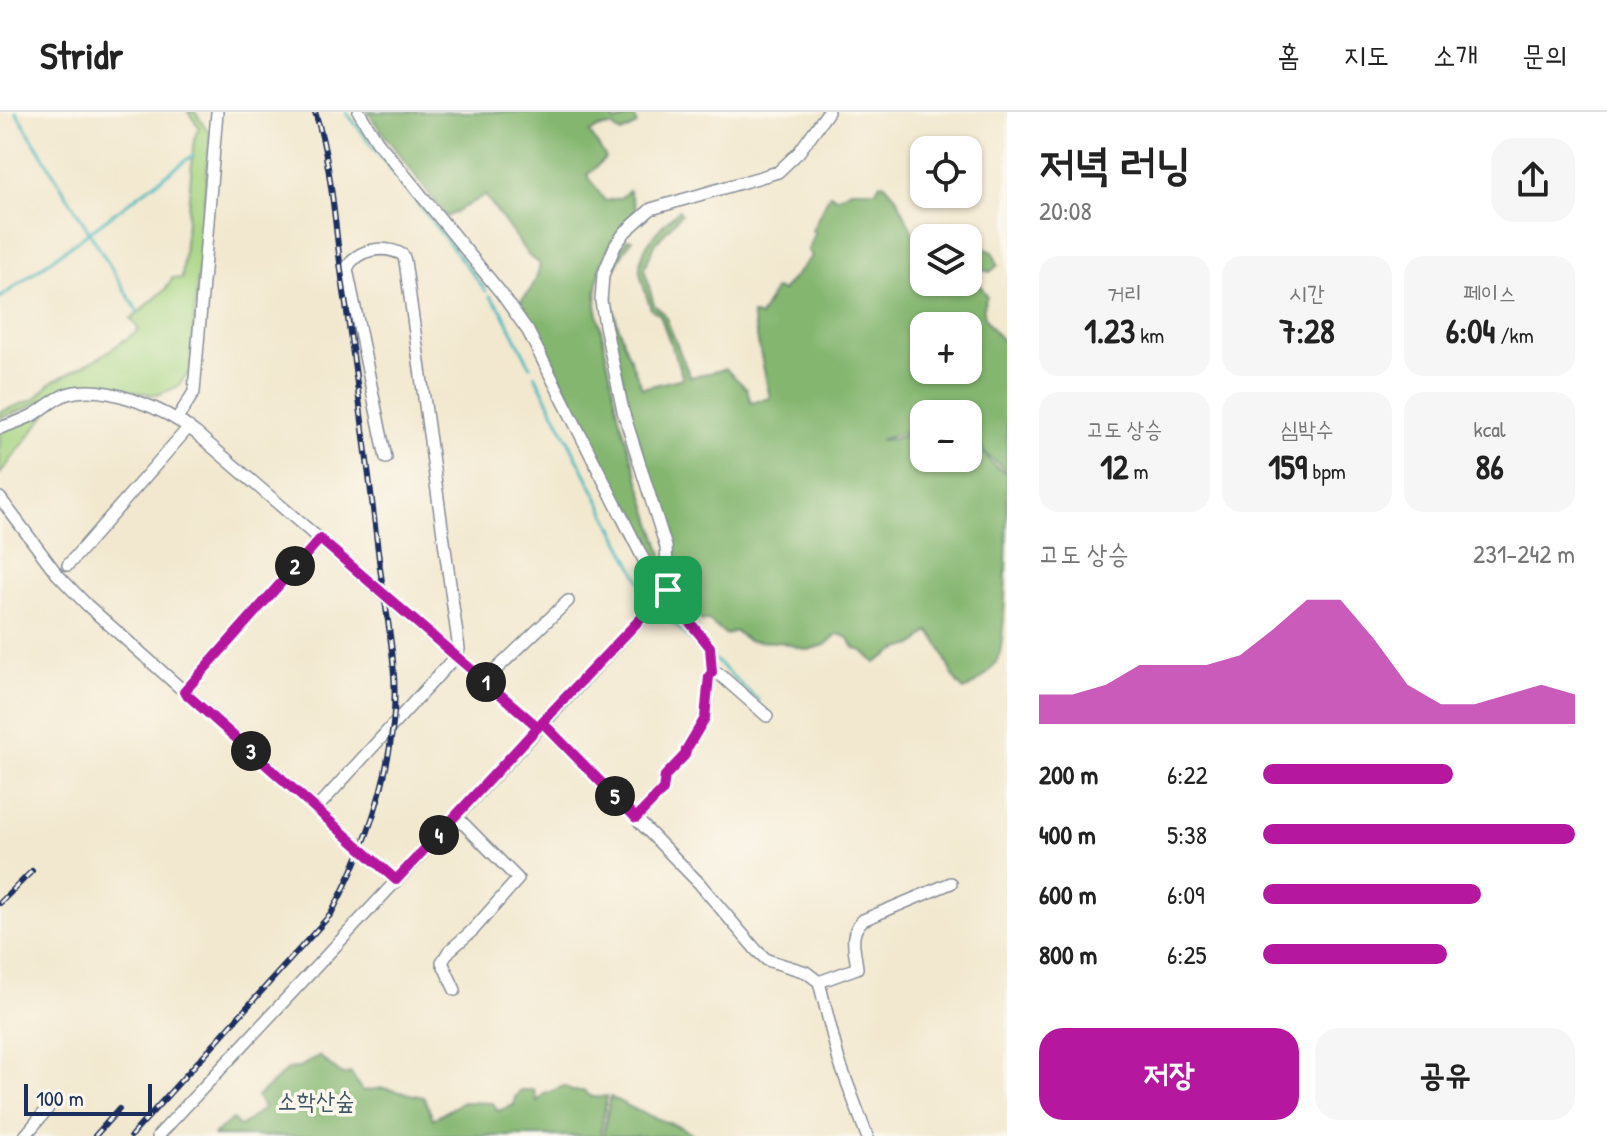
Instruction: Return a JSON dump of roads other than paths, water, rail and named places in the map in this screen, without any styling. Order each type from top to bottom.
[{"type":"street","points":[[177,419],[194,392],[217,112]]},
{"type":"street","points":[[359,112],[377,141],[515,311],[539,351],[657,586],[668,590]]},
{"type":"street","points":[[636,818],[663,790],[665,776],[685,755],[705,718],[712,664],[710,647],[674,603],[668,590],[666,547],[623,411],[605,325],[601,301],[603,275],[615,246],[625,232],[651,209],[778,172],[799,152],[828,112]]},
{"type":"street","points":[[316,809],[456,656],[459,649],[405,261],[398,252],[384,249],[361,253],[347,269],[386,458]]},
{"type":"street","points":[[0,428],[33,414],[57,398],[84,391],[125,398],[189,427],[484,681],[540,724],[636,818],[767,960],[806,972],[819,982],[839,1061],[867,1136]]},
{"type":"street","points":[[68,565],[189,427]]},
{"type":"street","points":[[0,498],[65,583],[396,880]]},
{"type":"street","points":[[184,692],[320,539]]},
{"type":"street","points":[[158,1136],[668,590]]},
{"type":"street","points":[[484,681],[568,601]]},
{"type":"street","points":[[712,664],[718,673],[767,716]]},
{"type":"street","points":[[455,990],[442,962],[518,879],[457,817]]},
{"type":"street","points":[[819,982],[857,968],[852,940],[856,926],[863,920],[951,883]]},
{"type":"street","points":[[25,1136],[48,1108]]},
{"type":"waterway","points":[[16,112],[138,312]]},
{"type":"waterway","points":[[346,112],[486,291]]},
{"type":"waterway","points":[[0,298],[193,155]]},
{"type":"waterway","points":[[490,296],[502,311],[530,366]]},
{"type":"waterway","points":[[535,375],[646,593]]},
{"type":"waterway","points":[[657,608],[706,654]]},
{"type":"waterway","points":[[715,660],[759,701]]},
{"type":"railway","points":[[131,1136],[331,914],[371,822],[390,749],[394,704],[391,646],[329,175],[315,112]]},
{"type":"railway","points":[[0,903],[32,871]]},
{"type":"railway","points":[[95,1136],[119,1109]]},
{"type":"park label","name":"소학산숲","points":[[316,1100]]}]
